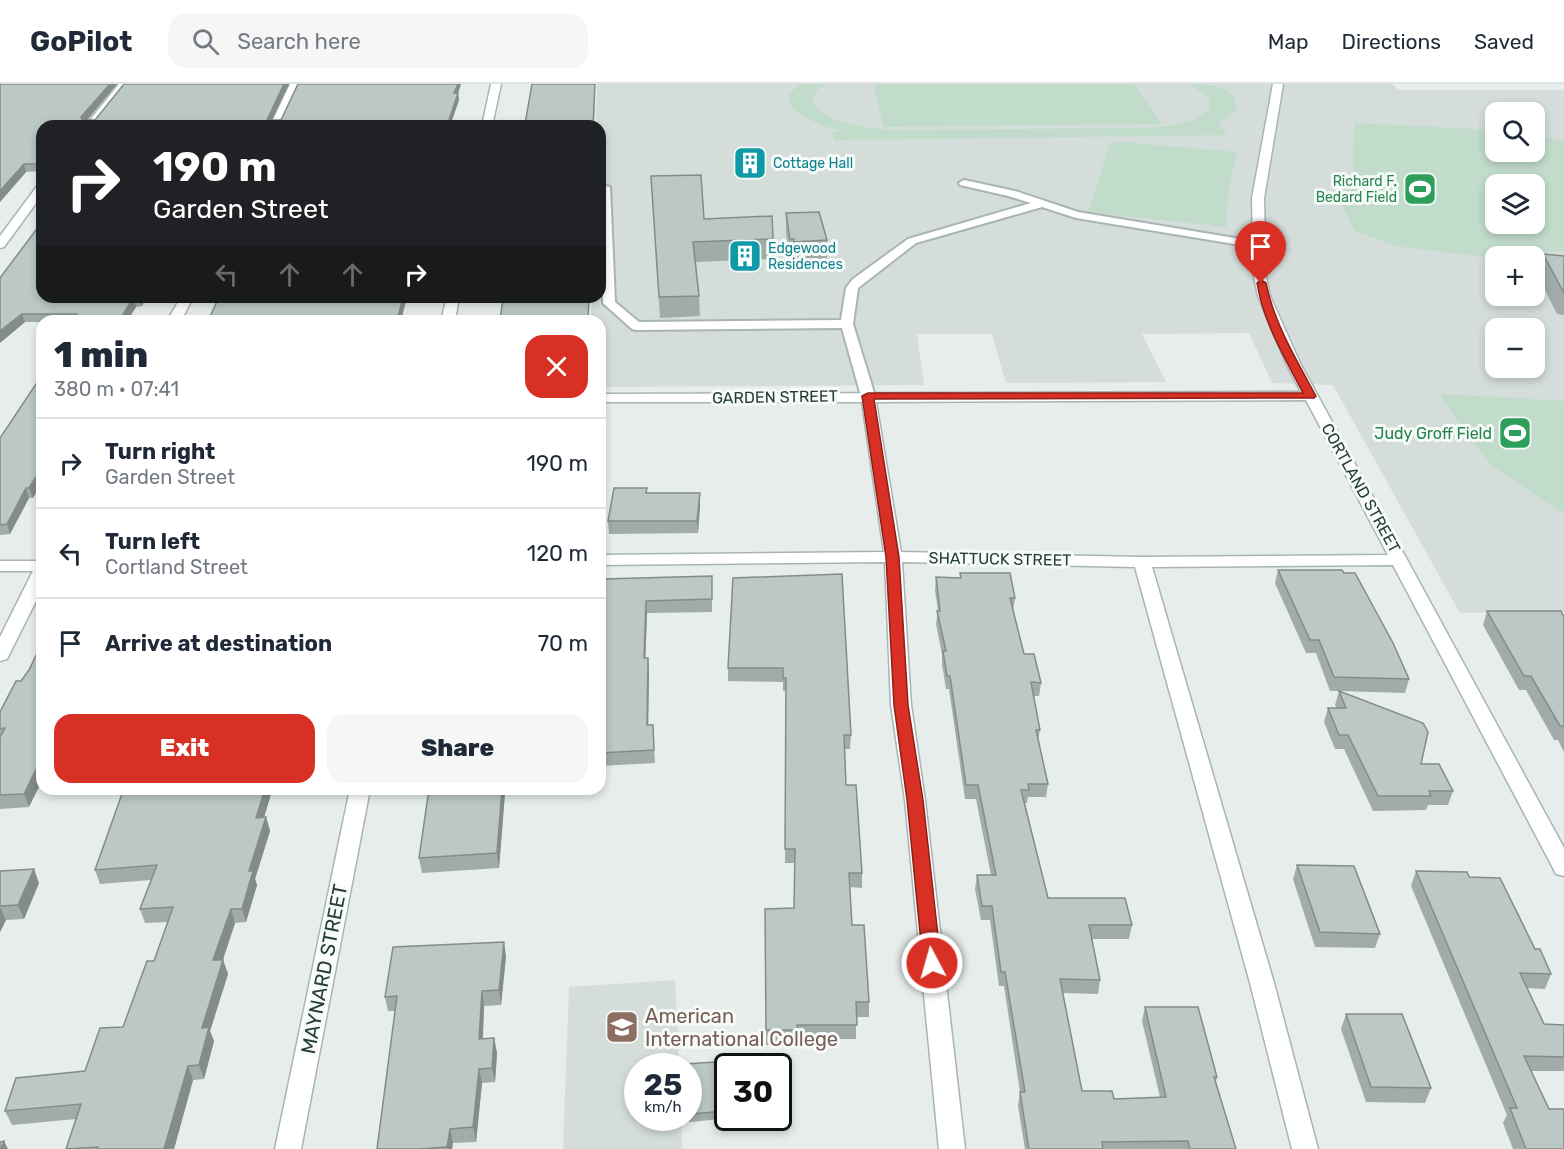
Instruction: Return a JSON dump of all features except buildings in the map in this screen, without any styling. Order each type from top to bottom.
[{"type":"street","points":[[95,120],[124,84]]},
{"type":"street","points":[[278,120],[295,84]]},
{"type":"street","points":[[488,120],[496,84]]},
{"type":"street","name":"CORTLAND STREET","points":[[1278,84],[1258,198],[1259,245],[1256,258],[1264,296],[1285,348],[1310,396],[1564,868]]},
{"type":"street","points":[[0,244],[36,195]]},
{"type":"street","points":[[868,396],[892,557],[901,705],[915,800],[952,1149]]},
{"type":"street","name":"GARDEN STREET","points":[[606,398],[1310,396]]},
{"type":"street","name":"SHATTUCK STREET","points":[[606,560],[892,557],[1142,562],[1400,560]]},
{"type":"street","points":[[1142,562],[1262,983],[1305,1149]]},
{"type":"street","points":[[0,566],[36,566]]},
{"type":"street","points":[[0,655],[36,583]]},
{"type":"street","name":"MAYNARD STREET","points":[[288,1149],[359,795]]},
{"type":"lane","points":[[964,183],[1076,215],[1259,245]]},
{"type":"lane","points":[[868,396],[848,324],[852,288],[857,281],[902,246],[924,236],[1044,204]]},
{"type":"lane","points":[[606,217],[609,303],[636,326],[848,324]]},
{"type":"shaded area","points":[[597,84],[1392,84],[1399,90],[1564,90],[1564,612],[1460,613],[1333,385],[1272,383],[1249,333],[1142,334],[1166,382],[1006,383],[992,334],[917,334],[924,385],[606,387],[606,315],[591,315],[592,303],[606,303],[606,120],[596,120]]},
{"type":"shaded area","name":"American International College","points":[[675,980],[678,1053],[624,1053],[624,1131],[681,1131],[682,1149],[563,1149],[569,987]]},
{"type":"green space","points":[[801,84],[827,84],[818,89],[812,100],[825,115],[847,123],[892,130],[1134,128],[1175,125],[1203,115],[1210,108],[1209,97],[1189,84],[1213,85],[1227,91],[1232,95],[1236,111],[1219,124],[1227,135],[834,140],[832,132],[841,131],[811,120],[792,108],[789,100],[791,92]]},
{"type":"green space","points":[[873,84],[1134,84],[1162,124],[884,127]]},
{"type":"green space","name":"Richard F. Bedard Field","points":[[1354,123],[1485,130],[1485,162],[1545,162],[1545,138],[1564,141],[1564,251],[1545,251],[1545,246],[1485,246],[1484,257],[1395,246],[1355,231],[1335,192],[1353,185]]},
{"type":"green space","points":[[1111,141],[1237,152],[1229,187],[1226,227],[1088,212]]},
{"type":"green space","name":"Judy Groff Field","points":[[1441,394],[1564,401],[1564,512],[1557,510],[1490,464],[1444,402]]},
{"type":"place","name":"Cottage Hall","points":[[750,163]]},
{"type":"place","name":"Richard F. Bedard Field","points":[[1420,189]]},
{"type":"place","name":"Edgewood Residences","points":[[745,256]]},
{"type":"place","name":"Judy Groff Field","points":[[1515,433]]},
{"type":"place","name":"American International College","points":[[622,1027]]},
{"type":"route","points":[[932,963],[915,800],[901,705],[892,557],[868,396],[1310,396],[1277,330],[1261,283]]}]
